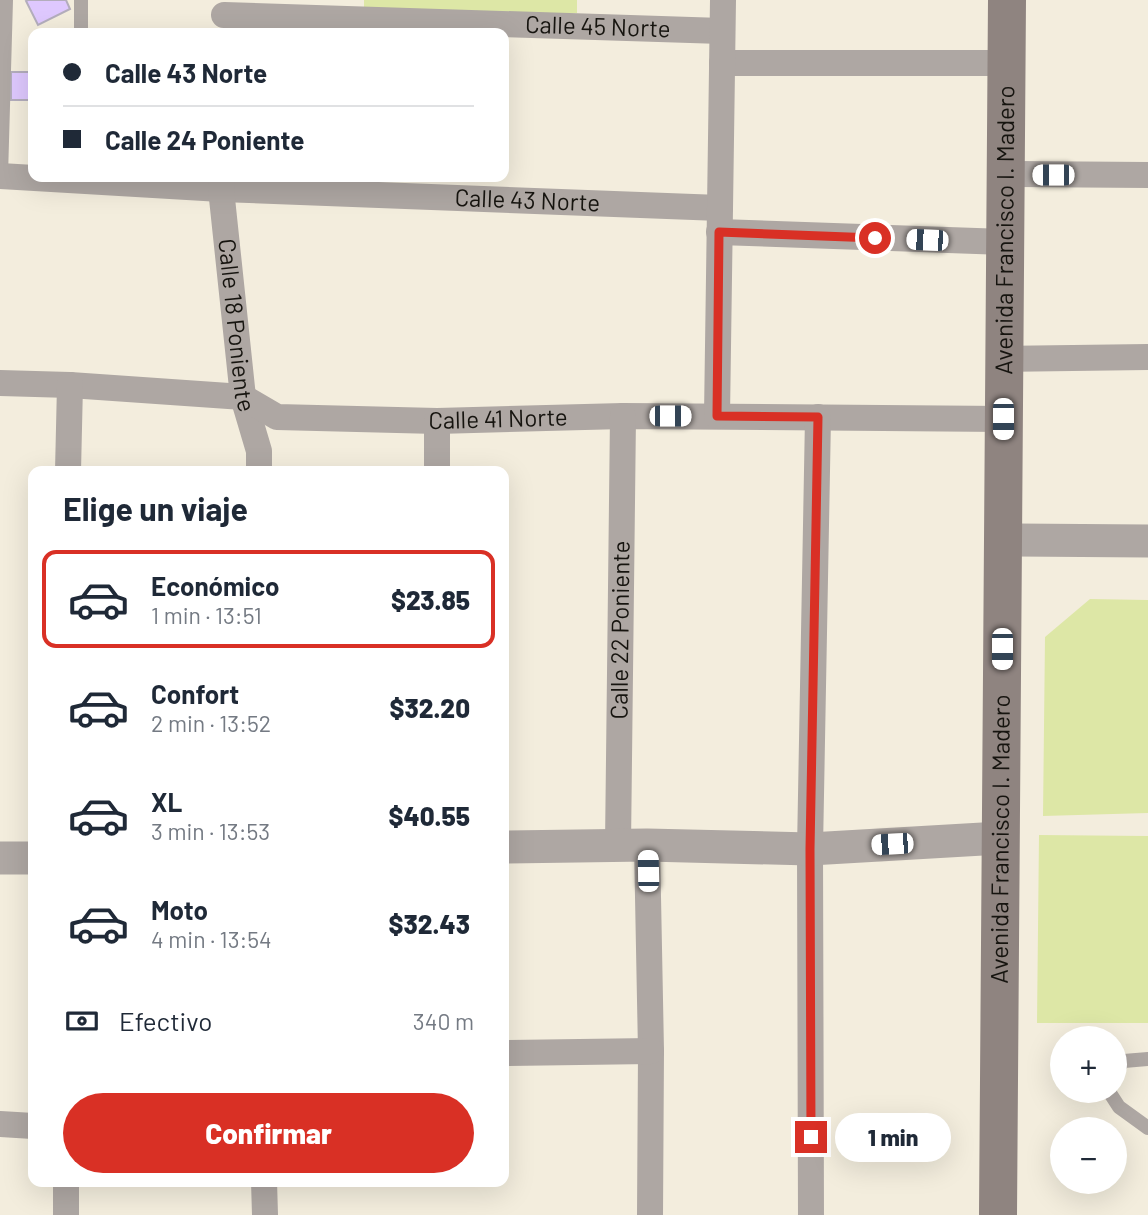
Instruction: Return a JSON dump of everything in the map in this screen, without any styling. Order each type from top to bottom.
[{"type":"main road","name":"Avenida Francisco I. Madero","points":[[998,1215],[1007,0]]},
{"type":"street","points":[[717,416],[723,0]]},
{"type":"street","name":"Calle 45 Norte","points":[[224,16],[722,31]]},
{"type":"street","points":[[722,63],[1006,63]]},
{"type":"street","points":[[1005,174],[1148,175]]},
{"type":"street","name":"Calle 43 Norte","points":[[1,176],[28,177]]},
{"type":"street","name":"Calle 43 Norte","points":[[186,182],[1005,242]]},
{"type":"street","name":"Calle 18 Poniente","points":[[221,183],[243,397],[259,451],[259,466]]},
{"type":"street","points":[[1004,359],[1148,357]]},
{"type":"street","name":"Calle 41 Norte","points":[[0,383],[243,397],[278,417],[437,421],[622,416],[1003,419]]},
{"type":"street","points":[[68,466],[70,385]]},
{"type":"street","name":"Calle 22 Poniente","points":[[622,416],[633,845],[651,1051],[650,1215]]},
{"type":"street","points":[[811,1215],[810,849],[818,417]]},
{"type":"street","points":[[437,421],[437,466]]},
{"type":"street","points":[[1002,540],[1148,541]]},
{"type":"street","points":[[509,847],[633,845],[810,849],[1000,838]]},
{"type":"street","points":[[0,858],[28,858]]},
{"type":"street","points":[[509,1053],[651,1051]]},
{"type":"street","points":[[0,1124],[28,1126]]},
{"type":"street","points":[[66,1187],[66,1215]]},
{"type":"street","points":[[264,1187],[265,1215]]},
{"type":"lane","points":[[1,176],[6,0]]},
{"type":"lane","points":[[80,0],[80,28]]},
{"type":"lane","points":[[1127,1061],[1148,1059]]},
{"type":"lane","points":[[1116,1103],[1148,1128]]},
{"type":"green space","points":[[364,0],[577,0],[577,13],[364,16]]},
{"type":"green space","points":[[1090,599],[1148,600],[1148,813],[1043,816],[1045,637]]},
{"type":"green space","points":[[1039,835],[1148,836],[1148,1023],[1037,1023]]},
{"type":"building","points":[[66,0],[70,9],[38,25],[26,1]]},
{"type":"building","points":[[11,72],[28,72],[28,100],[11,100]]},
{"type":"route","points":[[811,1137],[810,849],[818,417],[717,416],[719,232],[875,238]]}]
